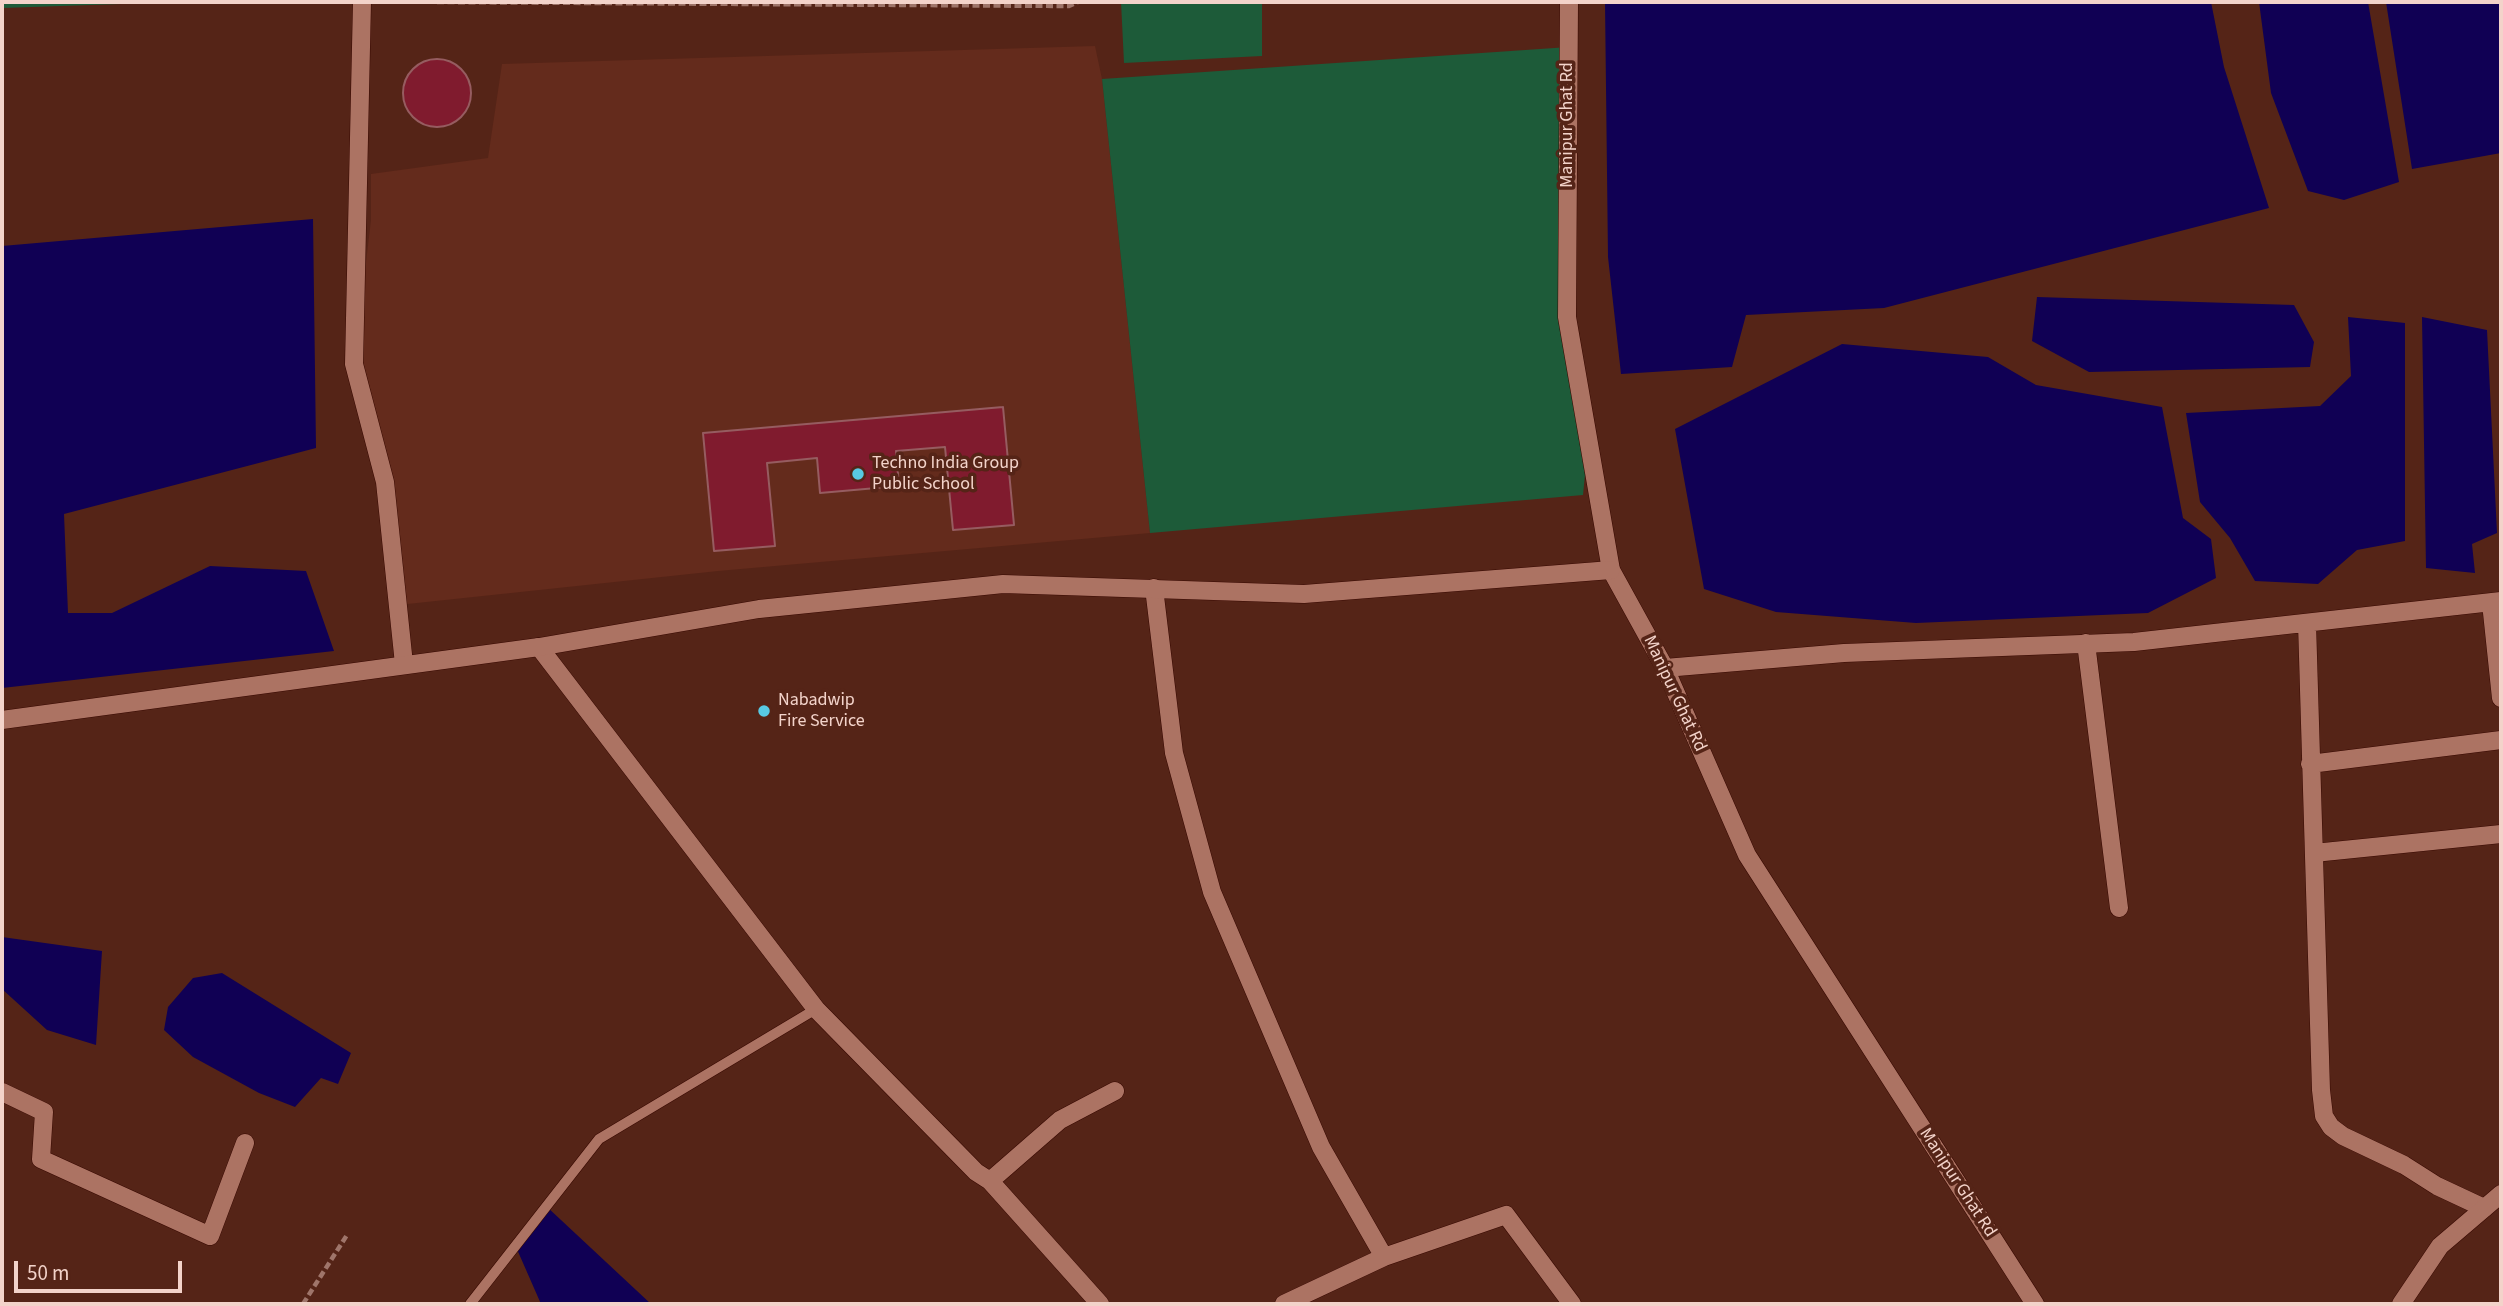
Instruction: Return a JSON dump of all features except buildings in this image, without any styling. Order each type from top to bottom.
[{"type":"street","points":[[362,2],[354,364],[385,482],[404,664]]},
{"type":"street","name":"Manipur Ghat Rd","points":[[1569,2],[1567,317],[1611,570],[1665,668],[1747,855],[2035,1304]]},
{"type":"street","points":[[2,720],[539,647],[760,609],[1003,584],[1304,594],[1611,570]]},
{"type":"street","points":[[1154,588],[1174,753],[1212,892],[1321,1147],[1384,1257]]},
{"type":"street","points":[[1665,668],[1844,653],[2134,642],[2496,602],[2501,698]]},
{"type":"street","points":[[2307,623],[2321,1090],[2324,1116],[2343,1136],[2484,1208]]},
{"type":"street","points":[[2086,643],[2119,908]]},
{"type":"street","points":[[539,647],[816,1009],[976,1172],[990,1181],[1100,1304]]},
{"type":"street","points":[[2310,764],[2501,740]]},
{"type":"street","points":[[2314,853],[2501,834]]},
{"type":"street","points":[[990,1181],[1060,1120],[1115,1091]]},
{"type":"street","points":[[2,1092],[44,1112],[41,1159],[210,1236],[245,1143]]},
{"type":"street","points":[[2401,1304],[2440,1246],[2501,1194]]},
{"type":"street","points":[[1284,1304],[1384,1257],[1506,1215],[1572,1304]]},
{"type":"lane","points":[[470,1304],[599,1139],[816,1009]]},
{"type":"path","points":[[438,2],[829,2],[1069,6],[1078,2]]},
{"type":"path","points":[[303,1304],[347,1235]]},
{"type":"shaded area","points":[[1605,2],[2211,2],[2224,67],[2269,208],[1884,308],[1746,315],[1732,367],[1621,374],[1608,257]]},
{"type":"shaded area","points":[[2259,2],[2368,2],[2399,182],[2344,200],[2308,191],[2271,93]]},
{"type":"shaded area","points":[[2386,2],[2501,2],[2501,153],[2412,169]]},
{"type":"shaded area","points":[[1095,46],[1102,79],[1150,533],[718,571],[398,605],[385,482],[354,364],[371,220],[371,174],[488,158],[502,64]]},
{"type":"shaded area","points":[[313,219],[316,448],[64,514],[68,613],[112,613],[210,566],[306,571],[334,651],[2,688],[2,246]]},
{"type":"shaded area","points":[[2037,297],[2294,305],[2314,342],[2310,367],[2089,372],[2032,341]]},
{"type":"shaded area","points":[[2348,317],[2405,323],[2405,541],[2357,550],[2318,584],[2255,581],[2230,538],[2200,502],[2186,413],[2320,406],[2351,376]]},
{"type":"shaded area","points":[[2422,317],[2487,330],[2497,533],[2472,544],[2475,573],[2426,568]]},
{"type":"shaded area","points":[[1842,344],[1988,357],[2036,385],[2162,407],[2183,518],[2211,539],[2216,578],[2148,613],[1916,623],[1776,612],[1704,589],[1675,429]]},
{"type":"shaded area","points":[[2,937],[102,951],[96,1045],[47,1030],[2,989]]},
{"type":"shaded area","points":[[222,973],[351,1053],[338,1084],[321,1078],[295,1107],[259,1093],[193,1057],[164,1030],[168,1007],[193,978]]},
{"type":"shaded area","points":[[546,1206],[651,1304],[541,1304],[516,1247]]},
{"type":"green space","points":[[2,2],[180,2],[2,8]]},
{"type":"green space","points":[[1121,2],[1262,2],[1262,56],[1124,63]]},
{"type":"green space","points":[[1569,47],[1567,317],[1589,434],[1583,495],[1150,533],[1102,79]]},
{"type":"place","name":"Techno India Group Public School","points":[[858,474]]},
{"type":"place","name":"Nabadwip Fire Service","points":[[764,711]]}]
